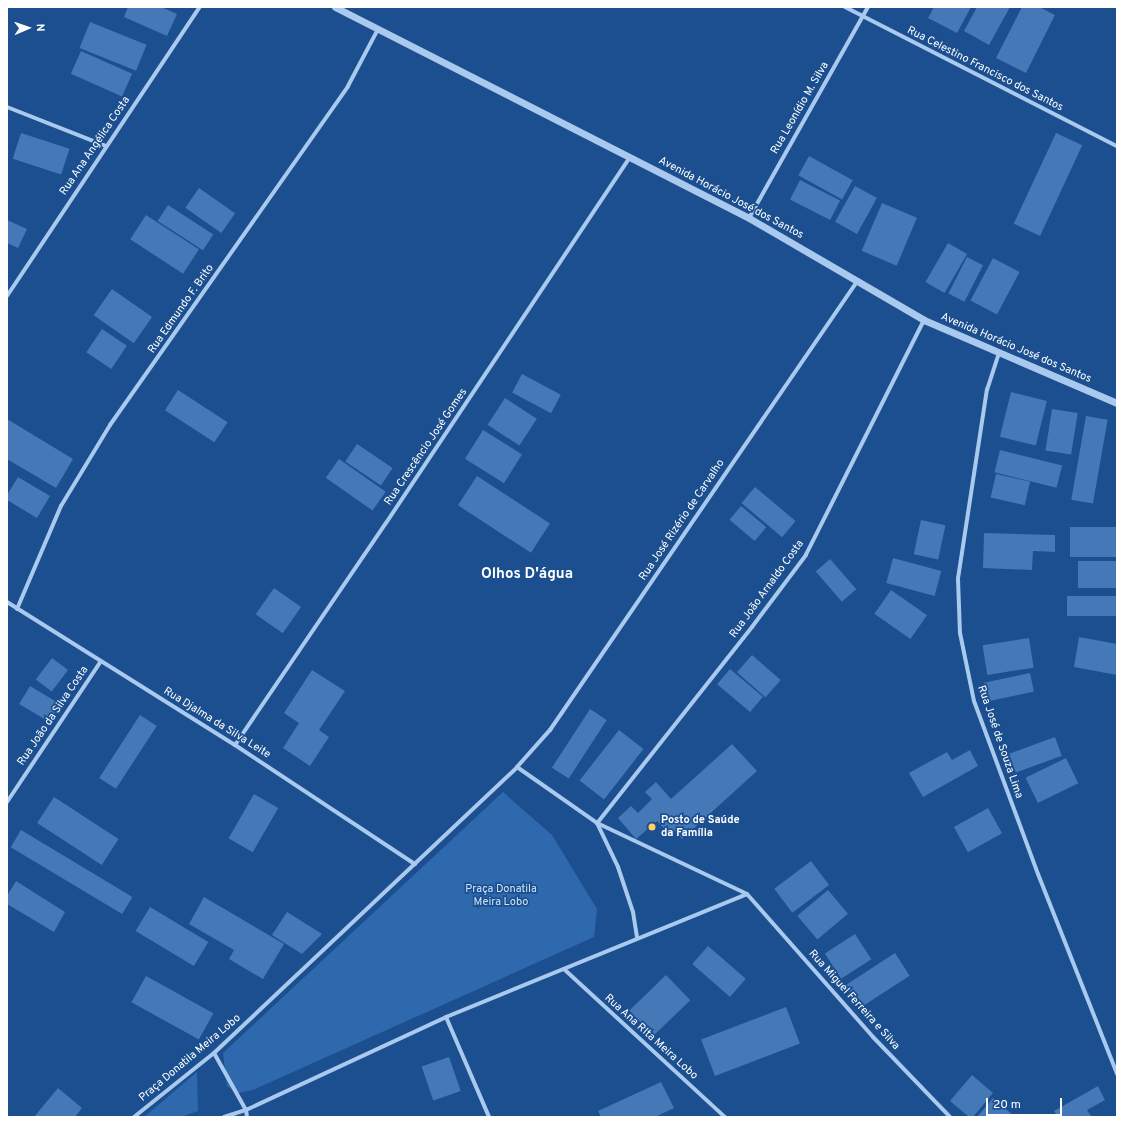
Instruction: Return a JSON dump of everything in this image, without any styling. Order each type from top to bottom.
[{"type":"street","name":"Rua Ana Angélica Costa","points":[[7,296],[200,7]]},
{"type":"street","name":"Avenida Horácio José dos Santos","points":[[336,7],[749,218],[858,280],[924,320],[1117,403]]},
{"type":"street","name":"Rua Celestino Francisco dos Santos","points":[[844,7],[1117,146]]},
{"type":"street","name":"Rua Leonídio M. Silva","points":[[749,218],[868,7]]},
{"type":"street","name":"Rua Edmundo F. Brito","points":[[17,609],[61,506],[110,425],[348,86],[378,29]]},
{"type":"street","points":[[7,107],[106,146]]},
{"type":"street","name":"Rua Crescêncio José Gomes","points":[[235,745],[386,523],[630,157]]},
{"type":"street","name":"Rua José Rizério de Carvalho","points":[[517,767],[550,730],[858,280]]},
{"type":"street","name":"Rua João Arnaldo Costa","points":[[597,823],[752,627],[806,555],[924,320]]},
{"type":"street","name":"Rua José de Souza Lima","points":[[999,353],[987,390],[958,579],[960,633],[974,701],[1038,874],[1117,1074]]},
{"type":"street","name":"Rua Djalma da Silva Leite","points":[[7,602],[235,745],[415,864]]},
{"type":"street","name":"Rua João da Silva Costa","points":[[7,802],[100,661]]},
{"type":"street","points":[[517,767],[597,823],[747,894]]},
{"type":"street","name":"Praça Donatila Meira Lobo","points":[[134,1117],[214,1053],[517,767]]},
{"type":"street","points":[[597,823],[618,867],[633,912],[637,938]]},
{"type":"street","points":[[224,1117],[246,1110],[446,1017],[565,970],[637,938],[747,894]]},
{"type":"street","name":"Rua Miguel Ferreira e Silva","points":[[747,894],[873,1037],[950,1117]]},
{"type":"street","name":"Rua Ana RIta Meira Lobo","points":[[565,970],[725,1117]]},
{"type":"street","points":[[446,1017],[489,1117]]},
{"type":"street","points":[[214,1053],[246,1110],[247,1117]]},
{"type":"green space","name":"Praça Donatila Meira Lobo","points":[[503,792],[552,835],[597,909],[594,937],[253,1090],[238,1093],[227,1086],[223,1053]]},
{"type":"green space","points":[[197,1072],[198,1111],[181,1117],[144,1117]]},
{"type":"building","points":[[128,7],[161,7],[177,14],[167,36],[124,17]]},
{"type":"building","points":[[934,7],[971,7],[957,33],[928,18]]},
{"type":"building","points":[[977,7],[1010,7],[989,45],[964,31]]},
{"type":"building","points":[[1022,7],[1039,7],[1055,15],[1026,73],[996,58]]},
{"type":"building","points":[[90,22],[147,45],[136,71],[80,48]]},
{"type":"building","points":[[81,51],[132,74],[122,97],[71,74]]},
{"type":"building","points":[[21,133],[70,149],[61,174],[13,159]]},
{"type":"building","points":[[1056,133],[1082,145],[1040,236],[1014,224]]},
{"type":"building","points":[[809,156],[853,180],[842,199],[798,175]]},
{"type":"building","points":[[800,180],[840,200],[830,220],[790,200]]},
{"type":"building","points":[[855,186],[877,198],[857,234],[835,222]]},
{"type":"building","points":[[199,188],[235,213],[221,233],[185,208]]},
{"type":"building","points":[[882,203],[917,218],[897,266],[862,251]]},
{"type":"building","points":[[168,205],[213,234],[203,250],[158,221]]},
{"type":"building","points":[[146,215],[199,249],[183,274],[130,239]]},
{"type":"building","points":[[7,220],[27,229],[18,248],[7,243]]},
{"type":"building","points":[[948,243],[967,254],[945,293],[926,282]]},
{"type":"building","points":[[967,257],[983,265],[964,302],[948,294]]},
{"type":"building","points":[[993,258],[1019,272],[997,314],[970,300]]},
{"type":"building","points":[[112,289],[152,317],[134,343],[94,315]]},
{"type":"building","points":[[102,329],[127,346],[111,369],[86,352]]},
{"type":"building","points":[[522,374],[561,395],[551,413],[512,393]]},
{"type":"building","points":[[178,390],[227,422],[214,442],[165,410]]},
{"type":"building","points":[[1011,392],[1047,401],[1036,446],[1000,437]]},
{"type":"building","points":[[505,398],[537,419],[519,446],[488,425]]},
{"type":"building","points":[[1052,409],[1078,413],[1071,455],[1045,450]]},
{"type":"building","points":[[1086,416],[1108,420],[1093,504],[1071,500]]},
{"type":"building","points":[[7,419],[73,459],[56,488],[7,459]]},
{"type":"building","points":[[483,430],[522,454],[504,483],[465,459]]},
{"type":"building","points":[[357,444],[393,468],[381,485],[345,461]]},
{"type":"building","points":[[1000,450],[1062,465],[1057,488],[994,472]]},
{"type":"building","points":[[339,459],[386,492],[372,511],[326,478]]},
{"type":"building","points":[[996,474],[1030,482],[1025,505],[991,497]]},
{"type":"building","points":[[477,476],[550,523],[531,553],[458,505]]},
{"type":"building","points":[[18,477],[50,496],[37,518],[7,500],[7,495]]},
{"type":"building","points":[[755,487],[796,521],[782,537],[742,503]]},
{"type":"building","points":[[741,506],[766,527],[755,541],[729,520]]},
{"type":"building","points":[[921,520],[945,525],[938,559],[914,554]]},
{"type":"building","points":[[1070,527],[1117,527],[1117,557],[1070,557]]},
{"type":"building","points":[[984,533],[1055,535],[1055,552],[1033,551],[1032,570],[983,568]]},
{"type":"building","points":[[893,558],[941,571],[935,596],[886,583]]},
{"type":"building","points":[[830,559],[856,589],[842,602],[816,571]]},
{"type":"building","points":[[1078,561],[1117,561],[1117,588],[1078,588]]},
{"type":"building","points":[[274,588],[301,607],[283,633],[256,614]]},
{"type":"building","points":[[891,590],[927,615],[910,639],[874,614]]},
{"type":"building","points":[[1067,596],[1117,596],[1117,616],[1067,616]]},
{"type":"building","points":[[1079,637],[1117,644],[1117,675],[1074,667]]},
{"type":"building","points":[[1029,638],[1034,668],[987,675],[983,645]]},
{"type":"building","points":[[752,655],[781,680],[766,697],[737,672]]},
{"type":"building","points":[[52,658],[68,670],[52,692],[36,680]]},
{"type":"building","points":[[730,669],[763,697],[750,712],[717,684]]},
{"type":"building","points":[[312,670],[345,691],[319,730],[329,737],[310,766],[283,748],[299,723],[284,713]]},
{"type":"building","points":[[1030,673],[1034,692],[988,701],[984,683]]},
{"type":"building","points":[[30,686],[60,704],[49,722],[19,704]]},
{"type":"building","points":[[590,709],[607,720],[569,779],[552,768]]},
{"type":"building","points":[[140,715],[157,726],[116,789],[99,778]]},
{"type":"building","points":[[619,730],[643,749],[604,800],[580,780]]},
{"type":"building","points":[[1055,737],[1062,756],[1016,773],[1009,754]]},
{"type":"building","points":[[732,744],[757,771],[682,839],[674,830],[669,834],[657,821],[636,839],[618,818],[631,806],[638,813],[652,799],[645,792],[656,782],[671,799]]},
{"type":"building","points":[[970,750],[978,766],[923,797],[909,773],[947,752],[952,760]]},
{"type":"building","points":[[1066,758],[1078,783],[1038,803],[1026,778]]},
{"type":"building","points":[[254,794],[278,808],[253,852],[228,838]]},
{"type":"building","points":[[54,797],[119,839],[102,865],[37,823]]},
{"type":"building","points":[[988,808],[1002,833],[968,852],[954,827]]},
{"type":"building","points":[[21,830],[132,897],[122,914],[11,847]]},
{"type":"building","points":[[811,861],[829,885],[792,913],[774,889]]},
{"type":"building","points":[[16,881],[65,912],[54,932],[7,904],[7,896]]},
{"type":"building","points":[[828,890],[848,914],[817,939],[797,916]]},
{"type":"building","points":[[204,897],[284,944],[263,979],[229,959],[234,950],[189,924]]},
{"type":"building","points":[[150,907],[208,942],[194,966],[136,931]]},
{"type":"building","points":[[287,912],[322,934],[302,954],[272,935]]},
{"type":"building","points":[[855,934],[871,959],[841,979],[825,954]]},
{"type":"building","points":[[708,946],[746,979],[730,997],[692,964]]},
{"type":"building","points":[[895,953],[910,976],[860,1008],[846,985]]},
{"type":"building","points":[[666,975],[690,1000],[654,1036],[629,1010]]},
{"type":"building","points":[[146,976],[213,1013],[199,1040],[131,1002]]},
{"type":"building","points":[[786,1007],[800,1043],[715,1076],[701,1040]]},
{"type":"building","points":[[449,1057],[461,1091],[433,1100],[422,1066]]},
{"type":"building","points":[[972,1075],[993,1093],[973,1117],[969,1117],[950,1101]]},
{"type":"building","points":[[661,1082],[674,1108],[655,1117],[601,1117],[598,1111]]},
{"type":"building","points":[[1098,1086],[1105,1100],[1087,1110],[1091,1116],[1058,1117],[1054,1111]]},
{"type":"building","points":[[58,1088],[82,1108],[75,1117],[34,1117]]},
{"type":"building","points":[[993,1098],[1015,1117],[977,1117]]},
{"type":"place","name":"Posto de Saúde da Família","points":[[652,827]]},
{"type":"district","name":"Olhos D'água","points":[[527,575]]}]
